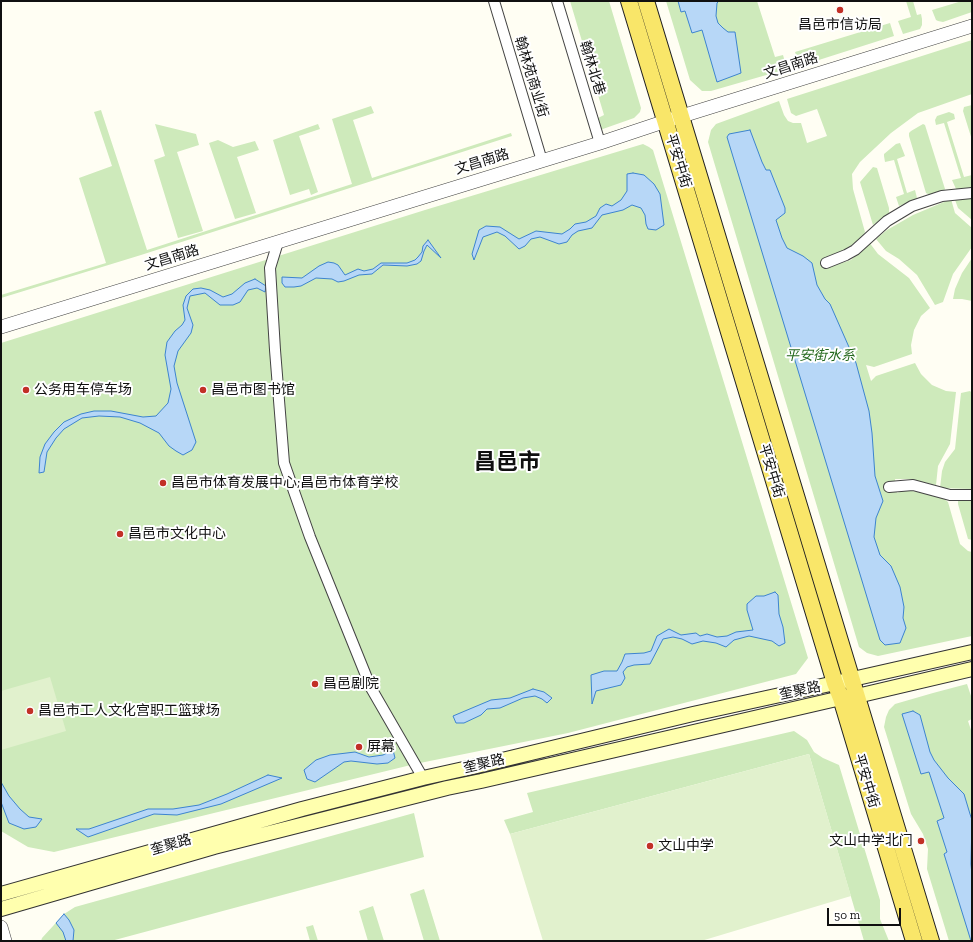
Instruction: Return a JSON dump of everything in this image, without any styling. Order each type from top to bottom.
[{"type":"main road","name":"平安中街","points":[[629,1],[914,941]]},
{"type":"main road","name":"平安中街","points":[[646,1],[931,941]]},
{"type":"main road","name":"奎聚路","points":[[1,910],[214,847],[838,691],[852,680],[972,652]]},
{"type":"main road","name":"奎聚路","points":[[1,894],[302,809],[423,778],[693,714],[838,691],[857,696],[972,669]]},
{"type":"street","name":"翰林苑商业街","points":[[494,1],[542,161]]},
{"type":"street","name":"翰林北巷","points":[[557,1],[600,143]]},
{"type":"street","name":"文昌南路","points":[[1,327],[542,161],[972,26]]},
{"type":"street","points":[[826,263],[855,250],[887,221],[912,206],[942,196],[972,193]]},
{"type":"street","points":[[278,242],[270,268],[284,463],[310,537],[371,688],[423,778]]},
{"type":"street","points":[[888,487],[913,485],[950,495],[972,495]]},
{"type":"street","points":[[1,927],[5,941]]},
{"type":"green space","points":[[570,1],[609,1],[641,108],[640,112],[634,118],[600,130],[596,119],[604,115]]},
{"type":"green space","points":[[666,1],[757,1],[775,57],[783,55],[787,69],[711,91],[702,91],[690,80]]},
{"type":"green space","points":[[906,1],[913,1],[917,15],[921,14],[922,25],[920,29],[903,34],[898,21],[911,17]]},
{"type":"green space","points":[[962,1],[972,1],[972,12],[943,22],[936,20],[932,10]]},
{"type":"green space","points":[[890,23],[894,36],[800,66],[795,52]]},
{"type":"green space","name":"平安街水系","points":[[972,40],[972,94],[918,113],[891,133],[860,162],[852,174],[853,189],[865,232],[862,238],[843,251],[828,256],[832,266],[851,260],[869,242],[878,254],[909,278],[930,308],[921,316],[914,330],[911,345],[912,354],[874,367],[866,365],[871,381],[876,376],[915,363],[921,374],[932,385],[946,391],[956,392],[950,444],[938,466],[936,485],[909,479],[895,479],[897,493],[905,490],[912,491],[942,497],[948,502],[960,544],[968,551],[972,552],[972,636],[878,656],[867,653],[859,647],[708,142],[711,130],[716,124],[779,101],[788,121],[793,123],[801,123],[807,143],[827,136],[817,109],[796,116],[791,113],[787,99]]},
{"type":"green space","points":[[972,105],[972,140],[963,111],[964,107]]},
{"type":"green space","points":[[371,106],[374,113],[353,120],[372,178],[511,133],[512,136],[141,255],[1,298],[1,295],[106,263],[79,178],[112,166],[94,112],[101,110],[147,250],[352,184],[332,119]]},
{"type":"green space","points":[[949,112],[954,114],[955,119],[947,122],[964,177],[972,175],[972,189],[956,189],[952,180],[961,178],[944,123],[936,125],[935,120],[937,116]]},
{"type":"green space","points":[[155,124],[196,134],[199,145],[177,152],[203,231],[178,238],[154,160],[165,156]]},
{"type":"green space","points":[[318,124],[320,129],[299,136],[318,192],[311,195],[309,189],[290,195],[273,140]]},
{"type":"green space","points":[[923,124],[925,125],[945,189],[943,192],[930,195],[926,193],[909,136],[911,131]]},
{"type":"green space","points":[[218,140],[233,147],[255,141],[259,150],[237,157],[256,213],[235,219],[209,143]]},
{"type":"green space","points":[[900,143],[905,156],[897,159],[907,193],[915,190],[917,198],[899,206],[896,197],[904,194],[894,160],[885,162],[884,154],[896,144]]},
{"type":"green space","points":[[643,144],[653,150],[808,658],[796,674],[568,733],[415,764],[54,852],[28,847],[1,831],[1,343],[425,210]]},
{"type":"green space","points":[[873,167],[877,168],[889,208],[889,213],[873,225],[860,182]]},
{"type":"green space","points":[[951,199],[955,213],[972,228],[972,247],[953,274],[943,302],[935,305],[917,275],[899,259],[886,251],[876,239],[887,230],[913,215]]},
{"type":"green space","points":[[972,199],[972,220],[958,208],[955,200]]},
{"type":"green space","points":[[972,258],[972,301],[953,299],[955,289],[962,273]]},
{"type":"green space","points":[[970,391],[972,393],[972,489],[940,488],[942,471],[945,462],[955,449],[961,393]]},
{"type":"green space","points":[[972,499],[972,540],[968,539],[958,500]]},
{"type":"green space","name":"昌邑市工人文化宫职工篮球场","points":[[50,677],[66,731],[1,750],[1,691]]},
{"type":"green space","points":[[967,684],[972,699],[972,719],[968,721],[972,733],[972,941],[949,941],[927,869],[928,849],[923,834],[911,814],[884,727],[889,710],[895,704]]},
{"type":"green space","points":[[794,731],[807,740],[814,752],[839,765],[880,900],[880,919],[889,941],[864,941],[809,754],[510,834],[504,820],[533,812],[527,793]]},
{"type":"green space","name":"文山中学","points":[[809,754],[851,896],[701,941],[543,941],[510,834]]},
{"type":"green space","points":[[414,813],[424,857],[111,941],[41,941],[64,914],[75,907]]},
{"type":"green space","points":[[424,889],[440,941],[424,941],[410,894]]},
{"type":"green space","points":[[373,906],[384,941],[368,941],[359,911]]},
{"type":"green space","points":[[313,925],[318,941],[310,941],[306,927]]},
{"type":"water","points":[[678,1],[719,1],[717,3],[716,16],[718,23],[728,32],[735,32],[741,73],[717,82],[702,30],[692,33],[685,11],[681,12]]},
{"type":"water","points":[[750,130],[762,162],[766,170],[770,170],[785,208],[785,213],[776,220],[782,238],[787,248],[803,256],[812,263],[817,285],[825,299],[830,304],[856,363],[869,411],[875,476],[883,501],[876,518],[874,537],[880,555],[891,566],[900,587],[904,607],[903,618],[906,628],[900,643],[885,645],[880,640],[727,137],[729,134]]},
{"type":"water","points":[[633,173],[644,175],[654,184],[660,194],[664,225],[656,230],[648,229],[645,215],[641,208],[632,205],[623,210],[602,215],[592,228],[578,231],[572,235],[567,242],[559,244],[540,237],[531,239],[525,246],[519,249],[505,236],[497,232],[483,237],[474,260],[472,254],[479,230],[486,226],[500,227],[519,239],[536,231],[562,234],[575,224],[586,222],[596,216],[600,208],[606,204],[612,206],[621,200],[627,191],[627,174]]},
{"type":"water","points":[[428,240],[441,258],[427,245],[421,261],[417,264],[407,266],[383,265],[372,274],[359,275],[338,282],[332,279],[316,278],[301,286],[285,287],[282,283],[282,277],[302,278],[319,266],[328,262],[338,265],[345,275],[358,269],[364,271],[373,269],[381,263],[407,263],[418,257],[422,252],[423,246]]},
{"type":"water","points":[[255,279],[266,286],[265,292],[257,288],[248,290],[240,302],[233,305],[220,305],[205,293],[190,296],[187,308],[193,325],[191,333],[178,351],[174,366],[177,383],[196,442],[192,450],[183,455],[169,446],[159,433],[140,423],[120,417],[99,416],[82,418],[64,429],[56,438],[47,452],[44,472],[39,473],[40,457],[45,444],[64,422],[81,414],[94,411],[111,411],[143,417],[156,416],[168,403],[171,389],[165,355],[167,342],[185,320],[183,305],[186,296],[193,289],[201,288],[210,290],[223,297],[232,294],[245,283]]},
{"type":"water","points":[[775,592],[778,595],[779,614],[783,627],[785,643],[779,646],[772,641],[749,636],[734,640],[726,647],[716,643],[703,641],[692,644],[682,639],[673,637],[663,639],[650,664],[627,667],[623,672],[625,678],[621,685],[596,691],[592,704],[591,675],[604,671],[617,671],[625,654],[651,651],[657,636],[669,629],[681,635],[696,633],[700,636],[707,634],[717,637],[727,636],[736,632],[753,630],[747,610],[747,604],[756,596],[764,596]]},
{"type":"water","points":[[533,689],[544,692],[552,698],[547,703],[535,696],[523,698],[500,708],[487,709],[481,715],[464,723],[456,723],[453,716],[491,700],[510,698]]},
{"type":"water","points":[[913,711],[920,715],[930,752],[934,760],[948,778],[964,794],[972,820],[972,941],[944,854],[947,852],[937,821],[944,818],[929,772],[921,774],[902,714]]},
{"type":"water","points":[[393,750],[395,758],[388,763],[377,764],[351,761],[344,762],[315,782],[307,779],[304,770],[316,760],[330,755],[355,752],[369,757],[383,755]]},
{"type":"water","points":[[268,775],[282,778],[221,804],[177,815],[154,814],[88,837],[76,829],[89,829],[148,809],[173,809],[199,805]]},
{"type":"water","points":[[1,782],[9,796],[20,809],[29,817],[42,819],[36,827],[24,829],[9,823],[1,802]]},
{"type":"water","points":[[64,914],[74,930],[73,941],[66,941],[63,932],[56,923]]},
{"type":"place","name":"昌邑市信访局","points":[[840,10]]},
{"type":"place","name":"公务用车停车场","points":[[26,390]]},
{"type":"place","name":"昌邑市图书馆","points":[[203,390]]},
{"type":"place","name":"昌邑市体育发展中心;昌邑市体育学校","points":[[163,483]]},
{"type":"place","name":"昌邑市文化中心","points":[[120,534]]},
{"type":"place","name":"昌邑剧院","points":[[315,684]]},
{"type":"place","name":"昌邑市工人文化宫职工篮球场","points":[[30,711]]},
{"type":"place","name":"屏幕","points":[[359,747]]},
{"type":"place","name":"文山中学北门","points":[[921,841]]},
{"type":"place","name":"文山中学","points":[[650,846]]},
{"type":"district","name":"昌邑市","points":[[507,463]]}]
